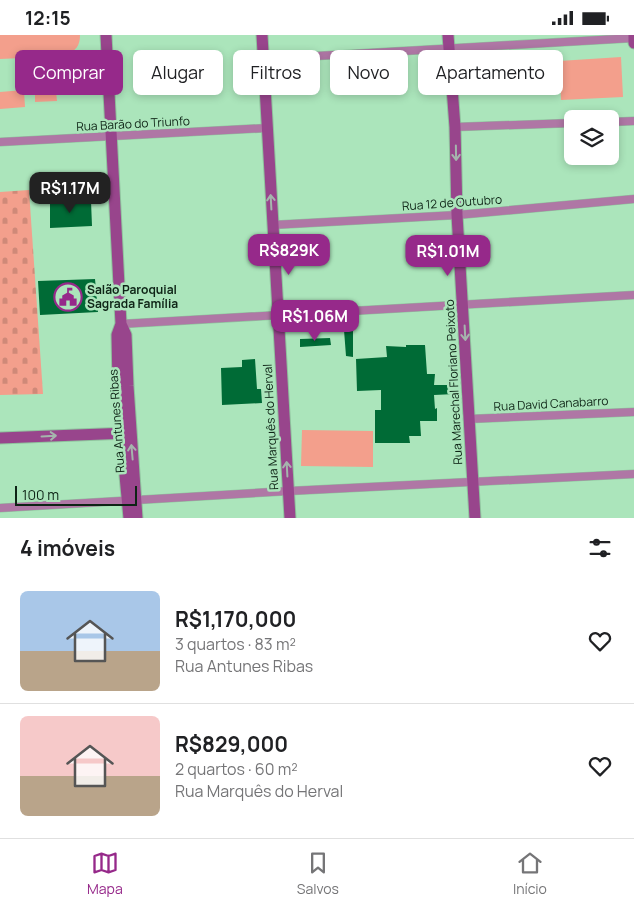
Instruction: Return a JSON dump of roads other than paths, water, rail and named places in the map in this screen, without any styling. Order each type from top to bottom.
[{"type":"street","name":"Rua Antunes Ribas","points":[[106,35],[121,324],[117,335],[132,500],[138,518]]},
{"type":"street","name":"Rua Marquês do Herval","points":[[262,35],[263,50]]},
{"type":"street","name":"Rua Marechal Floriano Peixoto","points":[[448,35],[455,127],[457,215],[475,518]]},
{"type":"street","points":[[320,56],[634,37],[634,43]]},
{"type":"street","name":"Rua Marquês do Herval","points":[[265,95],[290,518]]},
{"type":"street","points":[[619,122],[634,121]]},
{"type":"street","points":[[455,127],[564,123]]},
{"type":"street","name":"Rua Barão do Triunfo","points":[[0,143],[267,128]]},
{"type":"street","name":"Rua 12 de Outubro","points":[[272,225],[457,215],[634,199]]},
{"type":"street","points":[[121,324],[634,295]]},
{"type":"street","name":"Rua David Canabarro","points":[[470,419],[634,411]]},
{"type":"street","points":[[0,438],[126,433]]},
{"type":"street","points":[[0,507],[634,473]]},
{"type":"street","name":"Rua Antunes Ribas","points":[[129,518],[132,500]]},
{"type":"place","name":"Salão Paroquial Sagrada Família","points":[[68,297]]}]
